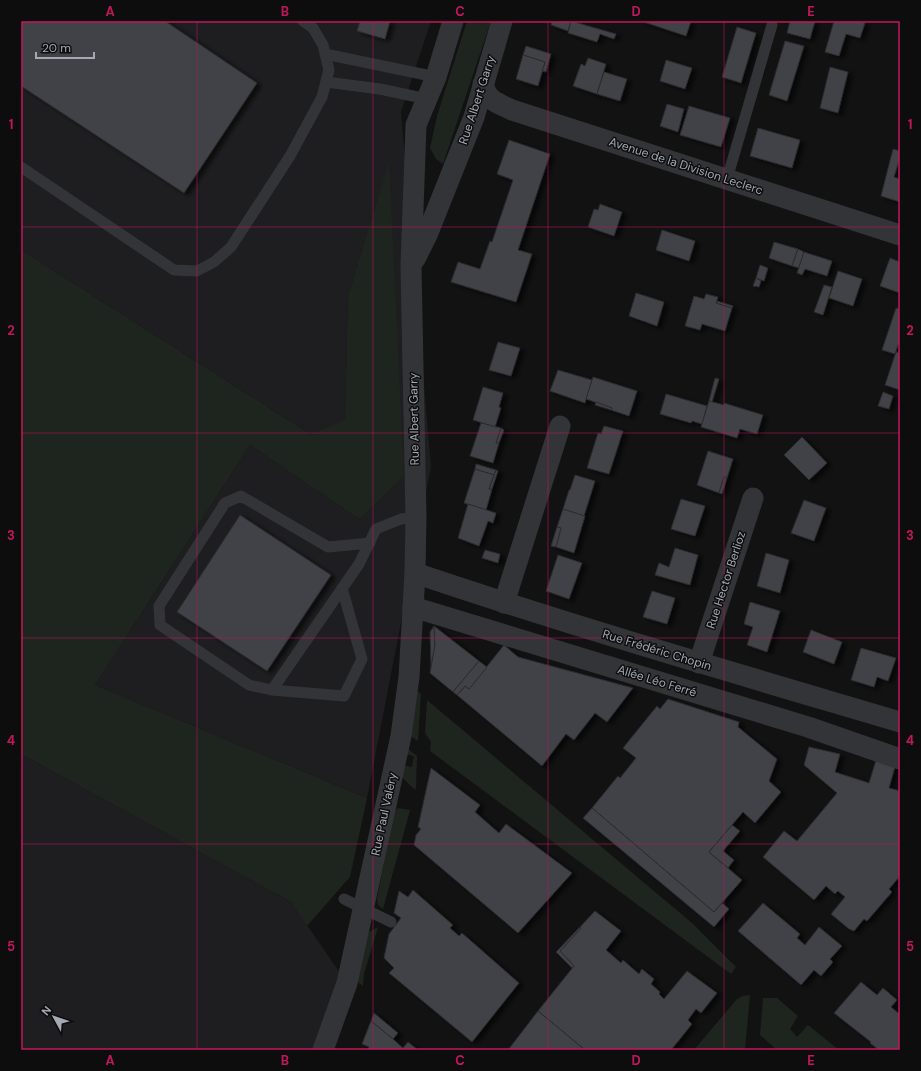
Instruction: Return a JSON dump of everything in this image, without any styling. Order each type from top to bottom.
[{"type":"street","name":"Rue Albert Garry","points":[[415,573],[416,518],[412,266],[416,125],[436,77],[452,21]]},
{"type":"street","name":"Rue Albert Garry","points":[[412,266],[474,117],[502,21]]},
{"type":"street","name":"Avenue de la Division Leclerc","points":[[483,84],[486,95],[495,102],[512,110],[900,235]]},
{"type":"street","points":[[504,603],[560,426]]},
{"type":"street","name":"Rue Hector Berlioz","points":[[699,663],[753,498]]},
{"type":"street","name":"Rue Frédéric Chopin","points":[[415,573],[504,603],[699,663],[900,722]]},
{"type":"street","name":"Rue Paul Valéry","points":[[323,1050],[347,983],[402,736],[409,677],[415,573]]},
{"type":"street","name":"Allée Léo Ferré","points":[[413,606],[808,727],[900,759]]},
{"type":"lane","points":[[21,167],[174,270],[198,271],[214,262],[231,247],[290,156],[322,97],[329,70],[323,45],[313,28],[303,21]]},
{"type":"lane","points":[[727,179],[772,25]]},
{"type":"lane","points":[[325,54],[436,77]]},
{"type":"lane","points":[[326,82],[380,89],[427,99]]},
{"type":"lane","points":[[342,588],[362,659],[344,696],[272,690],[248,685],[160,625],[159,606],[225,503],[241,496],[328,547],[370,543]]},
{"type":"lane","points":[[272,690],[359,564],[376,529],[401,519],[416,518]]},
{"type":"lane","points":[[344,899],[391,922]]},
{"type":"shaded area","points":[[21,21],[431,21],[401,112],[431,467],[367,798],[95,685],[250,445],[359,519],[389,164],[348,296],[345,421],[310,434],[21,250]]},
{"type":"shaded area","points":[[467,21],[491,21],[443,164],[436,159],[430,148],[437,116]]},
{"type":"shaded area","points":[[389,162],[404,476],[359,519],[250,445],[95,685],[367,798],[350,877],[307,926],[291,902],[21,754],[21,250],[310,434],[345,420],[348,296]]},
{"type":"shaded area","points":[[416,690],[421,694],[418,741],[409,735]]},
{"type":"shaded area","points":[[427,700],[692,923],[736,967],[731,974],[430,751],[431,742],[425,733]]},
{"type":"shaded area","points":[[407,748],[417,756],[415,790],[402,777],[403,765],[412,767],[414,756],[405,754]]},
{"type":"shaded area","points":[[21,754],[291,902],[347,983],[317,1050],[21,1050]]},
{"type":"shaded area","points":[[398,808],[410,810],[383,909],[378,905],[377,899],[394,812]]},
{"type":"shaded area","points":[[378,927],[364,974],[363,986],[355,980],[369,932]]},
{"type":"shaded area","points":[[750,995],[745,1050],[694,1050],[737,999]]},
{"type":"shaded area","points":[[763,998],[777,998],[798,1016],[790,1029],[797,1037],[808,1025],[839,1050],[777,1050],[760,1035]]},
{"type":"building","points":[[21,21],[165,21],[257,83],[184,193],[21,86]]},
{"type":"building","points":[[360,21],[390,21],[385,39],[357,31]]},
{"type":"building","points":[[552,21],[571,21],[568,31],[551,25]]},
{"type":"building","points":[[571,21],[616,34],[614,39],[600,34],[597,42],[568,33]]},
{"type":"building","points":[[641,21],[691,21],[686,36]]},
{"type":"building","points":[[790,21],[815,21],[810,39],[787,33]]},
{"type":"building","points":[[834,21],[858,21],[865,23],[860,38],[846,34],[839,56],[825,52]]},
{"type":"building","points":[[737,27],[756,33],[741,83],[722,77]]},
{"type":"building","points":[[785,41],[804,46],[787,101],[769,95]]},
{"type":"building","points":[[526,46],[551,54],[546,72],[542,71],[545,62],[523,55]]},
{"type":"building","points":[[523,55],[545,62],[538,86],[516,79]]},
{"type":"building","points":[[588,58],[606,64],[597,94],[573,86],[581,64],[585,66]]},
{"type":"building","points":[[666,60],[692,68],[685,89],[660,81]]},
{"type":"building","points":[[830,67],[848,72],[838,113],[820,108]]},
{"type":"building","points":[[604,72],[627,79],[620,101],[597,94]]},
{"type":"building","points":[[667,104],[684,109],[678,132],[660,126]]},
{"type":"building","points":[[689,106],[730,118],[721,147],[680,135]]},
{"type":"building","points":[[758,128],[800,140],[792,168],[750,156]]},
{"type":"building","points":[[509,140],[550,154],[518,250],[532,254],[516,302],[451,282],[458,262],[480,269],[490,241],[492,242],[513,180],[497,174]]},
{"type":"building","points":[[893,149],[900,151],[900,157],[894,177],[900,179],[900,202],[881,196]]},
{"type":"building","points":[[600,204],[622,212],[614,236],[588,227],[594,209],[598,210]]},
{"type":"building","points":[[662,230],[695,241],[689,261],[656,250]]},
{"type":"building","points":[[774,242],[798,249],[792,266],[769,258]]},
{"type":"building","points":[[798,249],[804,252],[799,268],[792,266]]},
{"type":"building","points":[[804,252],[832,261],[827,276],[805,269],[802,275],[797,273]]},
{"type":"building","points":[[890,258],[900,262],[900,293],[880,286]]},
{"type":"building","points":[[760,265],[768,268],[764,281],[756,278]]},
{"type":"building","points":[[838,271],[862,279],[853,306],[829,298]]},
{"type":"building","points":[[756,278],[761,281],[759,287],[753,286]]},
{"type":"building","points":[[824,285],[832,287],[823,315],[814,312]]},
{"type":"building","points":[[636,293],[664,302],[657,326],[629,316]]},
{"type":"building","points":[[706,294],[718,297],[716,303],[732,308],[725,331],[702,324],[700,330],[685,326],[694,296],[704,299]]},
{"type":"building","points":[[717,301],[733,306],[732,308],[716,303]]},
{"type":"building","points":[[896,308],[900,309],[900,339],[895,354],[882,350]]},
{"type":"building","points":[[498,342],[520,348],[511,376],[489,370]]},
{"type":"building","points":[[896,352],[900,353],[900,390],[885,385]]},
{"type":"building","points":[[558,370],[592,380],[585,403],[550,391]]},
{"type":"building","points":[[593,377],[637,391],[629,416],[586,399]]},
{"type":"building","points":[[715,378],[719,379],[712,402],[709,401]]},
{"type":"building","points":[[483,387],[503,393],[499,407],[501,408],[495,427],[473,420]]},
{"type":"building","points":[[883,392],[893,396],[889,409],[878,406]]},
{"type":"building","points":[[666,394],[707,406],[702,424],[692,421],[691,423],[660,414]]},
{"type":"building","points":[[709,401],[724,405],[724,403],[763,415],[757,434],[740,429],[737,438],[701,427]]},
{"type":"building","points":[[596,402],[612,408],[611,410],[595,405]]},
{"type":"building","points":[[481,423],[501,428],[496,443],[499,443],[493,463],[470,456]]},
{"type":"building","points":[[604,426],[623,431],[609,474],[587,468],[598,433],[601,434]]},
{"type":"building","points":[[501,428],[504,430],[499,443],[496,443]]},
{"type":"building","points":[[802,437],[827,463],[809,480],[784,455]]},
{"type":"building","points":[[708,451],[733,459],[727,478],[724,477],[719,493],[697,485]]},
{"type":"building","points":[[476,464],[496,470],[494,475],[475,469]]},
{"type":"building","points":[[475,469],[494,475],[489,489],[492,489],[486,510],[464,503]]},
{"type":"building","points":[[496,470],[498,471],[492,489],[489,489]]},
{"type":"building","points":[[575,475],[595,481],[584,516],[563,509]]},
{"type":"building","points":[[724,477],[727,478],[722,494],[719,493]]},
{"type":"building","points":[[681,499],[705,506],[695,536],[671,529]]},
{"type":"building","points":[[804,500],[826,508],[814,541],[791,533]]},
{"type":"building","points":[[468,504],[496,513],[493,523],[488,521],[479,546],[458,538]]},
{"type":"building","points":[[563,509],[585,516],[574,553],[556,547],[561,528],[557,527]]},
{"type":"building","points":[[240,515],[331,575],[267,671],[177,612]]},
{"type":"building","points":[[557,527],[561,528],[556,547],[551,546]]},
{"type":"building","points":[[675,548],[698,555],[690,585],[655,575],[659,563],[669,567]]},
{"type":"building","points":[[485,550],[500,554],[498,563],[482,558]]},
{"type":"building","points":[[766,553],[789,560],[780,593],[757,586]]},
{"type":"building","points":[[558,555],[582,563],[569,599],[546,591]]},
{"type":"building","points":[[652,591],[675,598],[667,624],[643,617]]},
{"type":"building","points":[[750,602],[780,611],[767,652],[747,645],[753,627],[744,624]]},
{"type":"building","points":[[434,626],[435,645],[431,667],[430,632]]},
{"type":"building","points":[[434,626],[479,661],[453,692],[430,673],[435,645]]},
{"type":"building","points":[[811,630],[842,642],[834,664],[803,652]]},
{"type":"building","points":[[504,645],[518,657],[633,688],[607,722],[595,713],[574,740],[566,734],[542,766],[457,695],[465,686],[469,689]]},
{"type":"building","points":[[861,648],[896,658],[888,681],[877,677],[874,687],[851,680]]},
{"type":"building","points":[[479,661],[487,667],[469,689],[465,686],[457,695],[453,692]]},
{"type":"building","points":[[668,699],[739,722],[738,727],[777,759],[769,781],[781,792],[755,823],[743,812],[709,852],[742,880],[714,912],[592,808],[618,776],[620,778],[636,758],[623,748],[657,706],[660,709]]},
{"type":"building","points":[[809,747],[840,754],[835,772],[869,783],[877,757],[896,763],[889,788],[900,791],[900,876],[889,889],[892,892],[867,921],[864,919],[854,931],[849,929],[831,914],[845,897],[838,891],[835,894],[826,886],[814,900],[763,857],[784,831],[797,841],[837,793],[804,765]]},
{"type":"building","points":[[431,768],[480,805],[475,812],[499,833],[506,824],[572,873],[518,933],[414,845],[416,835],[421,829],[418,827]]},
{"type":"building","points":[[592,808],[714,912],[722,903],[729,909],[714,927],[583,818]]},
{"type":"building","points":[[732,825],[740,831],[723,851],[734,860],[728,868],[709,852]]},
{"type":"building","points":[[413,890],[453,925],[450,928],[459,936],[462,933],[519,983],[472,1042],[389,973],[394,968],[384,958],[389,934],[401,918],[394,913],[399,891],[408,897]]},
{"type":"building","points":[[763,903],[800,934],[797,938],[805,945],[819,927],[842,946],[830,959],[833,962],[821,976],[814,970],[801,985],[738,931]]},
{"type":"building","points":[[595,911],[621,931],[606,950],[621,963],[623,960],[639,974],[642,969],[654,979],[651,984],[660,992],[659,994],[664,999],[687,971],[717,993],[701,1013],[696,1009],[688,1020],[692,1024],[671,1050],[585,1050],[538,1011],[574,966],[560,951]]},
{"type":"building","points":[[580,927],[581,928],[560,951],[574,966],[572,968],[556,952]]},
{"type":"building","points":[[861,982],[877,995],[883,988],[897,1000],[891,1007],[898,1013],[900,1011],[900,1050],[879,1050],[834,1013]]},
{"type":"building","points":[[538,1011],[585,1050],[508,1050]]},
{"type":"building","points":[[374,1013],[398,1033],[393,1039],[371,1021]]},
{"type":"building","points":[[371,1021],[405,1050],[367,1050],[369,1047],[362,1044]]},
{"type":"building","points":[[408,1042],[418,1050],[405,1050],[403,1048]]}]
